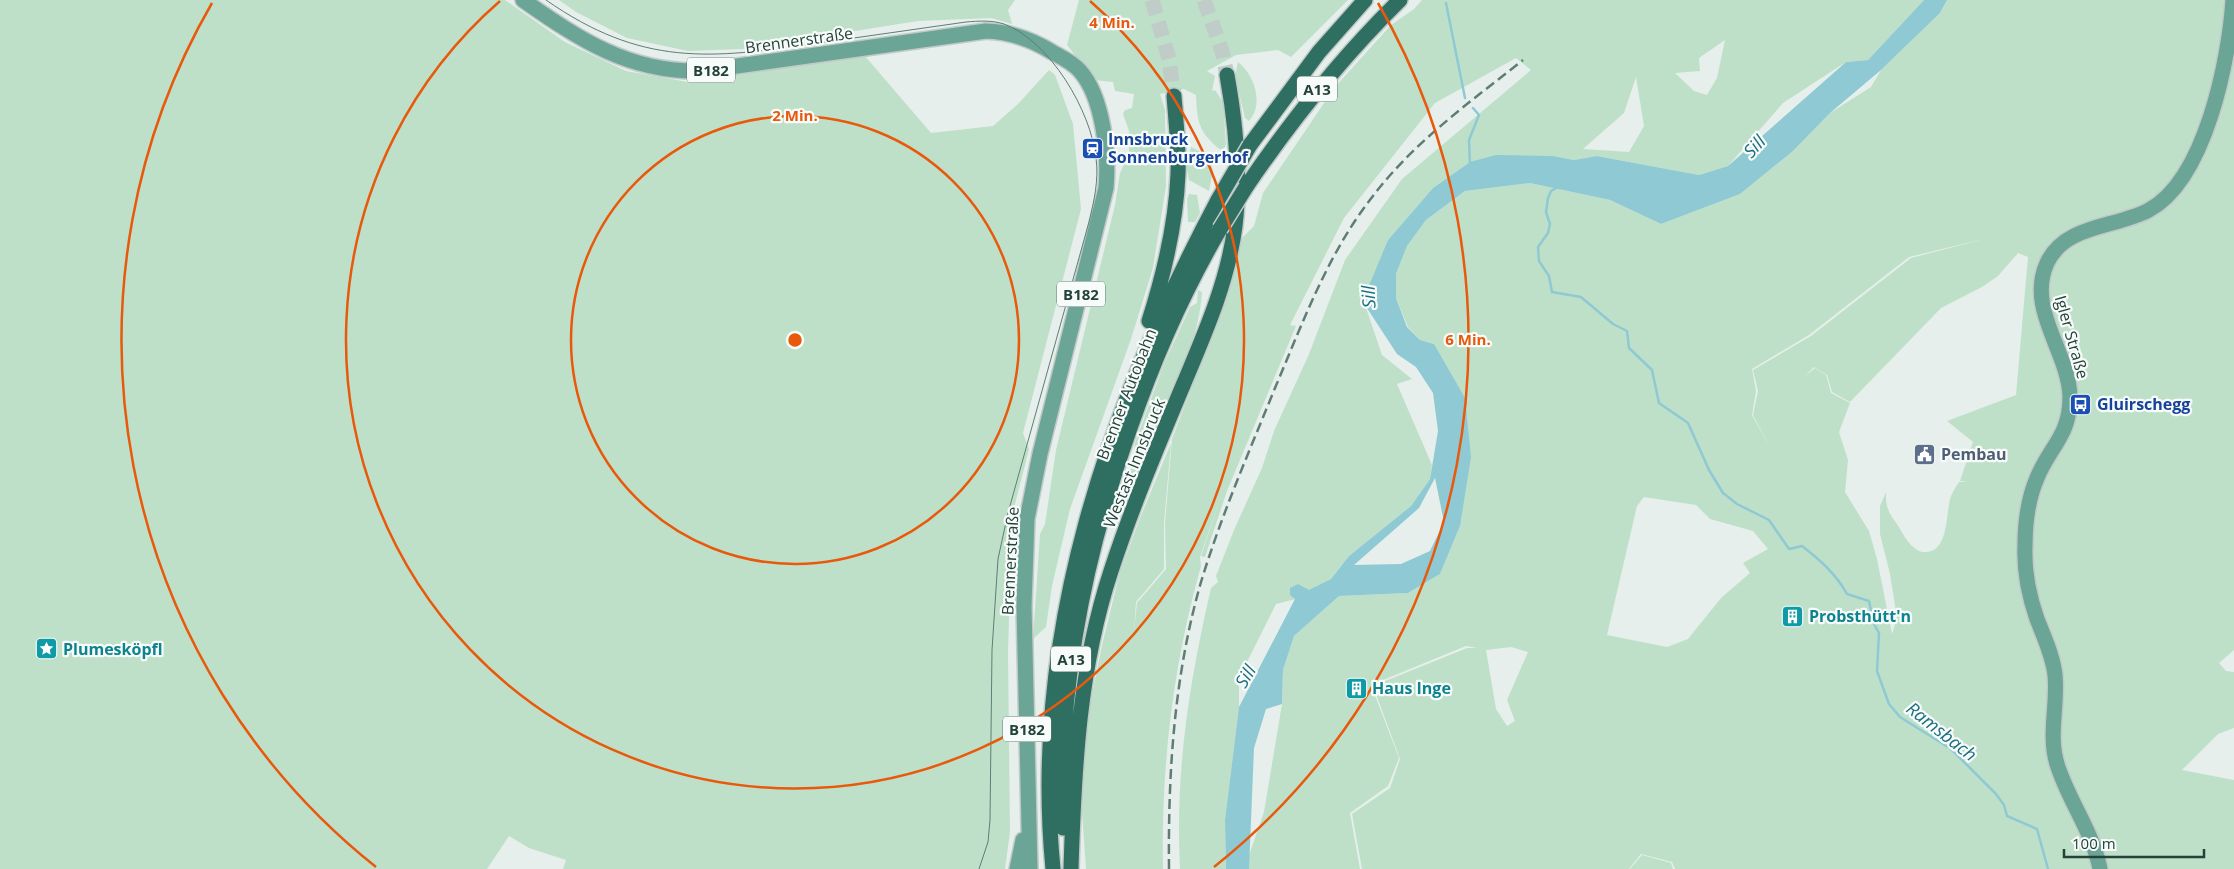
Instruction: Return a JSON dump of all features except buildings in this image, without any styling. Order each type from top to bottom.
[{"type":"highway","name":"Brenner Autobahn","points":[[1053,869],[1050,801],[1051,743],[1058,652],[1066,607],[1086,521],[1116,426],[1152,334],[1182,268],[1250,145],[1318,52],[1365,0]]},
{"type":"highway","name":"Brenner Autobahn","points":[[1066,869],[1062,804],[1066,701],[1076,625],[1097,529],[1120,455],[1160,348],[1186,292],[1220,229],[1246,187],[1306,102],[1360,40],[1400,0]]},
{"type":"highway","name":"Westast Innsbruck","points":[[1071,869],[1074,769],[1080,716],[1097,621],[1110,574],[1144,479],[1209,323],[1223,280],[1235,228],[1238,187],[1237,142],[1228,74]]},
{"type":"highway","name":"Westast Innsbruck","points":[[1116,426],[1158,292],[1172,227],[1178,175],[1174,96]]},
{"type":"main road","name":"Brennerstraße","points":[[523,0],[568,31],[606,52],[637,64],[669,70],[702,71],[986,31],[1004,33],[1026,38],[1062,58],[1099,116],[1106,143],[1107,164],[1103,206],[1052,412],[1032,560],[1026,654],[1027,804]]},
{"type":"main road","name":"Igler Straße","points":[[2100,869],[2096,852],[2056,763],[2053,745],[2056,693],[2053,666],[2030,594],[2026,574],[2024,548],[2030,497],[2044,463],[2067,425],[2070,409],[2070,392],[2044,308],[2042,279],[2047,263],[2061,243],[2086,231],[2136,216],[2152,208],[2162,201],[2181,179],[2211,115],[2222,78],[2230,37],[2233,0]]},
{"type":"main road","name":"B182","points":[[1017,869],[1027,804]]},
{"type":"main road","name":"B182","points":[[1027,804],[1030,869]]},
{"type":"green space","points":[[0,0],[505,0],[565,42],[626,71],[688,82],[865,56],[931,133],[993,126],[1018,104],[1049,70],[1055,75],[1073,124],[1081,209],[1023,433],[1029,449],[1012,516],[1008,652],[1010,832],[1005,869],[563,869],[566,860],[529,848],[509,836],[487,869],[0,869]]},
{"type":"green space","points":[[559,0],[1015,0],[1008,10],[1012,24],[991,18],[918,21],[742,49],[688,51],[627,38],[576,12]]},
{"type":"green space","points":[[1079,0],[1348,0],[1291,57],[1278,50],[1236,55],[1207,71],[1215,76],[1212,91],[1215,90],[1223,102],[1226,145],[1222,151],[1208,139],[1201,127],[1197,113],[1196,95],[1184,89],[1160,94],[1165,110],[1166,186],[1153,268],[1131,339],[1070,509],[1052,586],[1046,627],[1033,639],[1040,534],[1045,524],[1056,450],[1115,205],[1120,173],[1129,154],[1129,131],[1123,114],[1125,110],[1132,108],[1134,94],[1115,91],[1113,82],[1094,80],[1067,45]]},
{"type":"green space","points":[[1422,0],[1924,0],[1868,60],[1846,62],[1783,103],[1728,166],[1699,175],[1597,156],[1574,160],[1553,156],[1470,162],[1433,188],[1388,240],[1365,305],[1382,355],[1412,379],[1397,384],[1432,465],[1430,479],[1411,506],[1349,556],[1331,579],[1296,599],[1276,604],[1239,678],[1239,708],[1225,820],[1226,869],[1180,869],[1180,797],[1185,728],[1196,659],[1211,588],[1218,582],[1216,576],[1234,530],[1262,468],[1274,431],[1309,354],[1345,260],[1402,179],[1531,70],[1516,58],[1435,103],[1344,218],[1290,325],[1296,326],[1227,491],[1205,557],[1201,556],[1221,496],[1200,557],[1201,566],[1191,603],[1176,678],[1164,792],[1163,869],[1086,869],[1081,797],[1085,730],[1102,645],[1120,572],[1171,443],[1164,523],[1164,569],[1136,602],[1134,631],[1137,603],[1166,569],[1165,523],[1172,439],[1222,308],[1238,242],[1254,226],[1263,193],[1335,87],[1391,25],[1414,9]],"holes":[[[1725,40],[1717,78],[1707,95],[1694,91],[1675,73],[1700,71],[1699,58]],[[1636,77],[1644,126],[1629,152],[1583,149],[1624,113]]]},
{"type":"green space","points":[[1947,0],[2234,0],[2234,650],[2219,663],[2226,671],[2234,672],[2234,728],[2218,734],[2182,770],[2234,780],[2234,869],[1675,869],[1672,862],[1641,854],[1629,869],[1362,869],[1352,814],[1390,788],[1400,759],[1373,686],[1467,648],[1477,648],[1466,646],[1371,685],[1399,758],[1388,786],[1350,813],[1360,869],[1249,869],[1248,858],[1264,812],[1282,704],[1283,670],[1294,636],[1339,596],[1408,593],[1440,574],[1460,526],[1434,344],[1420,340],[1408,327],[1396,298],[1396,274],[1407,246],[1426,220],[1465,191],[1530,183],[1610,200],[1661,224],[1740,194],[1793,151],[1830,113],[1871,87],[1881,70],[1940,13]],"holes":[[[1988,238],[1911,258],[1811,336],[1753,370],[1758,391],[1753,415],[1770,447],[1752,415],[1756,391],[1752,369],[1809,335],[1909,257]],[[2018,253],[2028,257],[2016,395],[1947,421],[1973,442],[1960,481],[1968,482],[1959,482],[1952,494],[1945,532],[1938,547],[1931,551],[1922,552],[1911,545],[1891,515],[1887,505],[1886,492],[1880,506],[1880,534],[1890,574],[1897,618],[1892,634],[1877,559],[1869,531],[1845,492],[1848,460],[1839,432],[1850,403],[1831,393],[1826,375],[1815,368],[1804,377],[1814,367],[1827,375],[1832,392],[1850,402],[1941,308],[1982,287],[1998,276]],[[1644,497],[1696,505],[1710,519],[1753,531],[1768,549],[1743,563],[1750,573],[1721,598],[1688,639],[1667,647],[1607,635],[1637,506]],[[1511,647],[1528,652],[1507,700],[1515,721],[1507,726],[1496,709],[1486,650]]]},
{"type":"green space","points":[[1238,62],[1249,74],[1256,90],[1256,107],[1249,121],[1245,118],[1235,76]]},
{"type":"green space","points":[[1191,147],[1209,156],[1213,171],[1209,191],[1189,180],[1186,165]]},
{"type":"green space","points":[[1189,194],[1197,195],[1200,213],[1195,222],[1188,222],[1187,199]]},
{"type":"green space","points":[[1198,290],[1202,292],[1200,312],[1189,350],[1182,369],[1146,441],[1146,446],[1131,482],[1129,481],[1135,443],[1164,364],[1190,307],[1197,303]]},
{"type":"green space","points":[[1642,855],[1671,863],[1673,869],[1630,869]]},
{"type":"water","name":"Sill","points":[[1924,0],[1947,0],[1940,13],[1881,70],[1830,113],[1793,151],[1740,194],[1661,224],[1610,200],[1530,183],[1465,191],[1426,220],[1407,246],[1396,274],[1396,298],[1407,327],[1420,340],[1434,344],[1465,398],[1471,457],[1460,526],[1440,574],[1408,593],[1339,596],[1294,636],[1283,670],[1282,704],[1266,709],[1254,748],[1249,869],[1226,869],[1225,820],[1239,707],[1295,599],[1290,595],[1290,588],[1298,584],[1309,590],[1331,579],[1349,556],[1411,506],[1430,479],[1438,431],[1433,393],[1416,367],[1397,354],[1365,305],[1368,288],[1388,240],[1433,188],[1470,162],[1496,155],[1553,156],[1574,160],[1597,156],[1699,175],[1728,166],[1846,62],[1868,60]],"holes":[[[1435,478],[1444,522],[1430,551],[1401,564],[1354,565],[1419,508]]]},
{"type":"waterway","points":[[1446,3],[1465,98]]},
{"type":"waterway","points":[[1470,165],[1469,140],[1479,115],[1473,108]]},
{"type":"waterway","name":"Ramsbach","points":[[1558,187],[1551,191],[1548,198],[1546,212],[1550,224],[1548,233],[1538,247],[1539,261],[1549,276],[1552,292],[1581,297],[1613,324],[1627,331],[1629,348],[1652,370],[1659,403],[1688,423],[1709,470],[1723,493],[1737,504],[1769,520],[1789,549],[1802,546],[1809,551],[1833,574],[1847,594],[1869,601],[1874,624],[1879,633],[1877,671],[1889,704],[1900,717],[1951,749],[1996,794],[2004,805],[2007,816],[2037,829],[2048,869]]},
{"type":"tunnel","points":[[1152,0],[1169,59],[1174,96]]},
{"type":"tunnel","points":[[1204,0],[1222,51],[1227,75]]},
{"type":"tram line","points":[[546,0],[581,22],[614,37],[646,47],[678,53],[744,52],[966,22],[985,21],[999,23],[1021,33],[1037,46],[1052,61],[1077,99],[1086,120],[1096,158],[1096,190],[1089,222],[1008,513],[998,559],[992,650],[990,820],[988,842],[979,869]]},
{"type":"railway","points":[[1169,869],[1170,796],[1174,724],[1184,653],[1192,617],[1201,582],[1226,508],[1306,313],[1343,241],[1357,218],[1389,176],[1425,140],[1463,107],[1523,60]]},
{"type":"place","name":"Innsbruck Sonnenburgerhof","points":[[1092,148]]},
{"type":"place","name":"Gluirschegg","points":[[2081,404]]},
{"type":"place","name":"Pembau","points":[[1925,454]]},
{"type":"place","name":"Probsthütt'n","points":[[1793,616]]},
{"type":"place","name":"Plumesköpfl","points":[[47,649]]},
{"type":"place","name":"Haus Inge","points":[[1356,688]]}]
